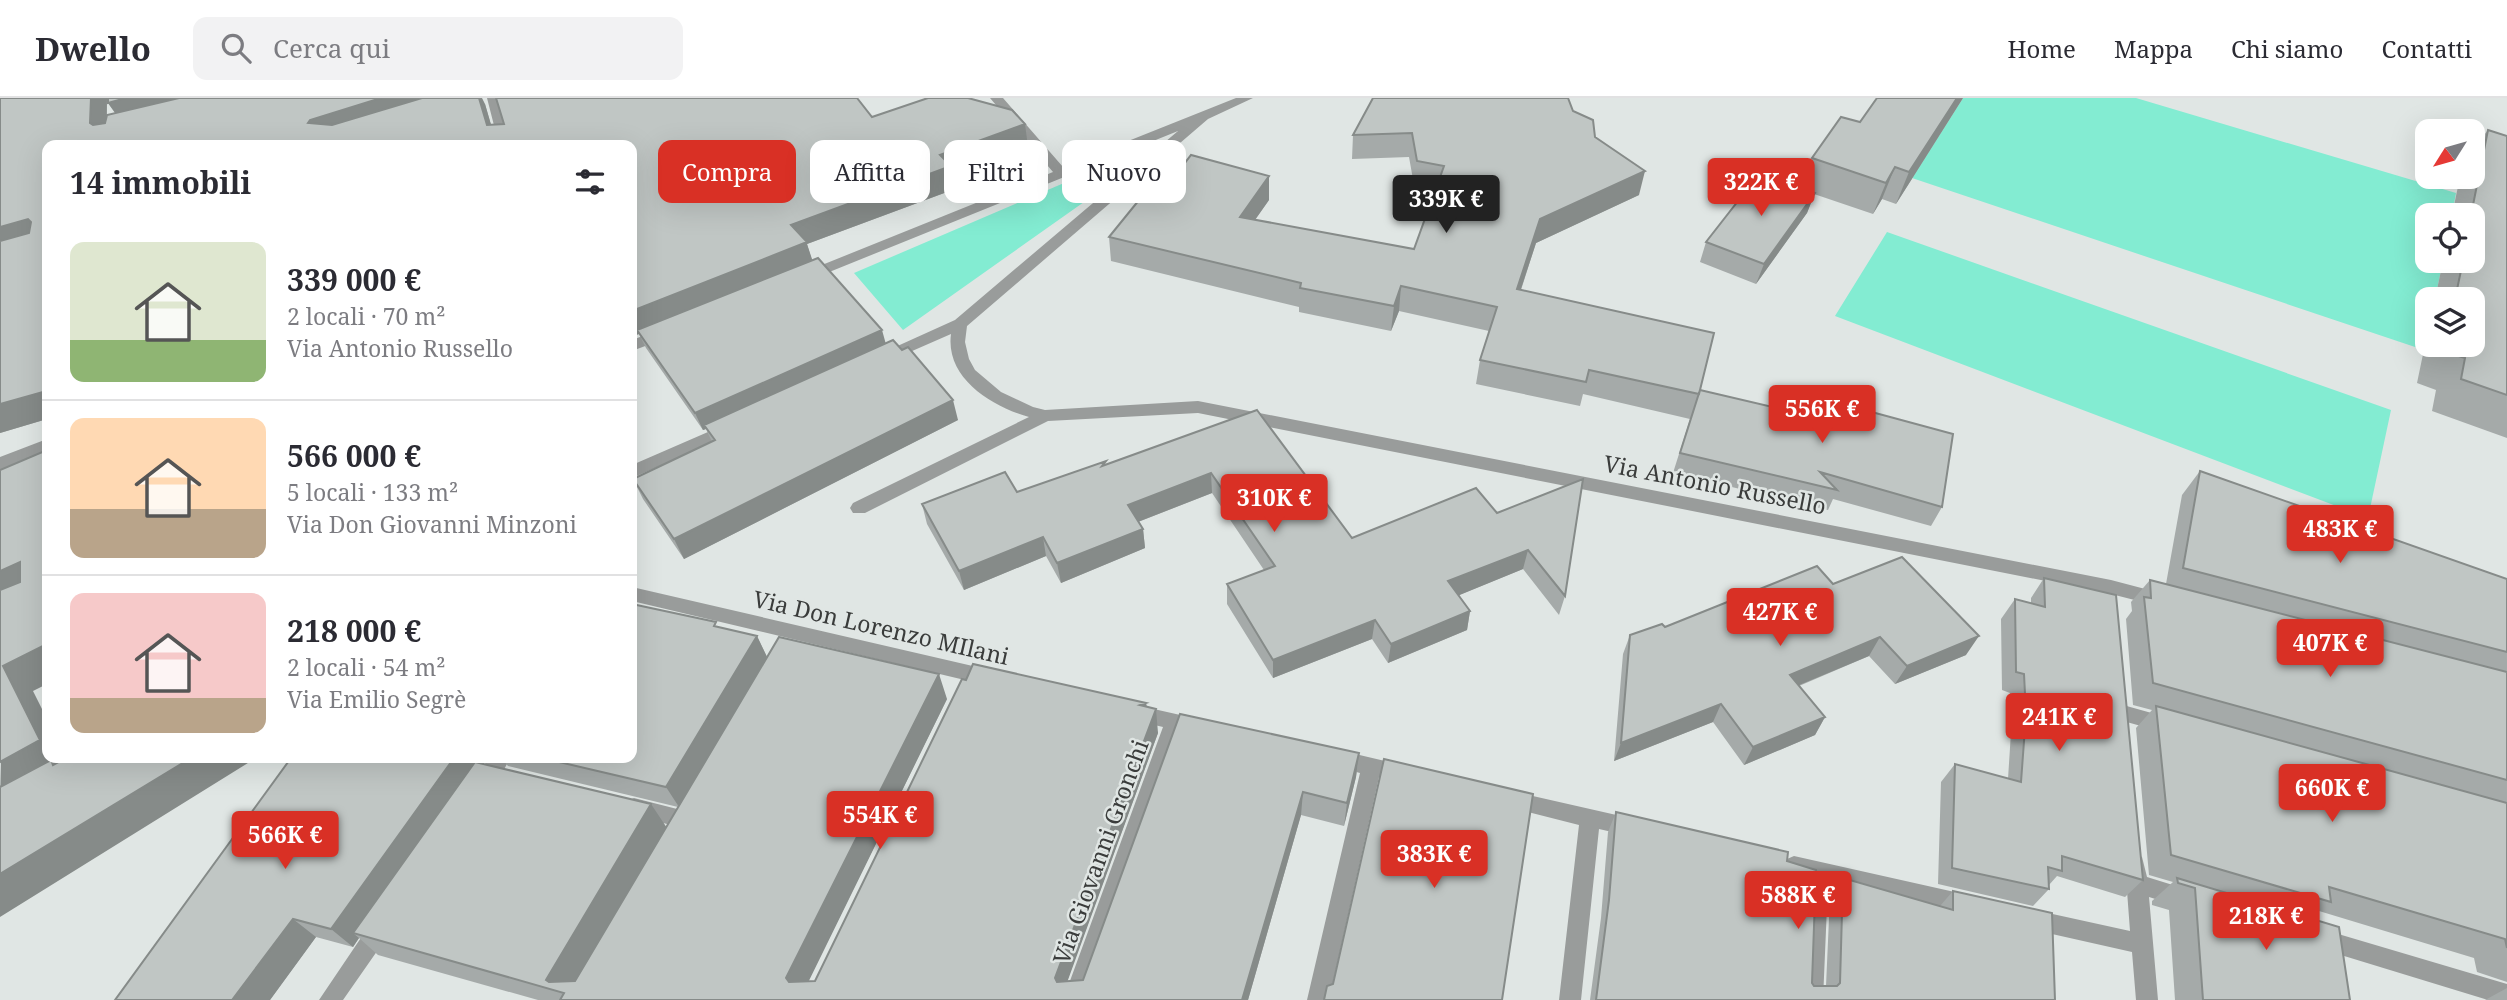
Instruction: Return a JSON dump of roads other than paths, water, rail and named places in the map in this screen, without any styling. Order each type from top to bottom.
[{"type":"street","points":[[494,98],[505,140]]},
{"type":"street","points":[[996,98],[1061,173]]},
{"type":"street","points":[[796,280],[1247,98]]},
{"type":"street","points":[[872,364],[960,324],[1204,115]]},
{"type":"street","name":"Via Antonio Russello","points":[[960,324],[955,340],[958,355],[978,383],[1006,405],[1045,416],[1198,407],[2111,587],[2177,604]]},
{"type":"street","points":[[637,344],[682,326]]},
{"type":"street","points":[[859,508],[1045,416]]},
{"type":"street","points":[[637,470],[745,421]]},
{"type":"street","points":[[0,464],[42,447]]},
{"type":"street","points":[[2111,587],[2114,612]]},
{"type":"street","name":"Via Don Lorenzo MIlani","points":[[637,595],[795,632],[968,680],[1012,683]]},
{"type":"street","points":[[781,656],[795,632]]},
{"type":"street","points":[[2120,687],[2125,739]]},
{"type":"street","points":[[1121,709],[1214,731]]},
{"type":"street","points":[[2123,713],[2189,731]]},
{"type":"street","name":"Via Giovanni Gronchi","points":[[1073,1000],[1175,722]]},
{"type":"street","points":[[1319,755],[1423,779]]},
{"type":"street","points":[[466,807],[495,765],[516,779]]},
{"type":"street","points":[[1318,1000],[1371,767]]},
{"type":"street","points":[[1487,794],[1657,834]]},
{"type":"street","points":[[620,804],[689,814],[671,844]]},
{"type":"street","points":[[1570,1000],[1590,818]]},
{"type":"street","points":[[2134,844],[2147,1000]]},
{"type":"street","points":[[1777,862],[2142,944]]},
{"type":"street","points":[[1812,1000],[1818,871]]},
{"type":"street","points":[[2137,884],[2203,903]]},
{"type":"street","points":[[332,999],[394,908]]},
{"type":"street","points":[[2296,931],[2507,995]]}]
